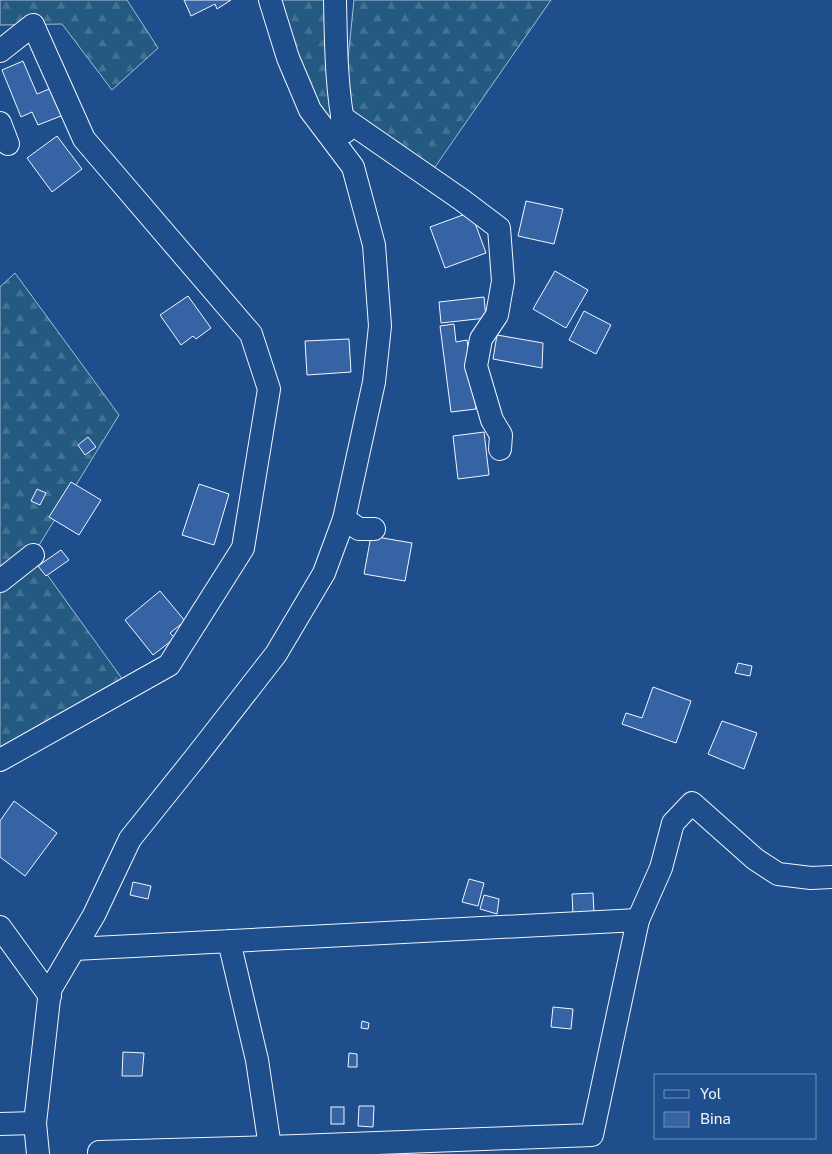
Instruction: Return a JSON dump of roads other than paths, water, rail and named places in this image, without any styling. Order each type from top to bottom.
[{"type":"street","points":[[270,0],[288,58],[310,110],[353,167]]},
{"type":"street","points":[[38,1154],[35,1123],[50,990],[94,915],[130,839],[196,758],[276,654],[324,573],[344,519],[374,382],[380,326],[374,245],[342,117],[337,60],[335,0]]},
{"type":"street","points":[[0,51],[33,26],[84,139],[251,334],[268,389],[243,548],[169,665],[0,760]]},
{"type":"street","points":[[342,117],[462,200],[499,228],[503,281],[497,315],[481,339],[476,366],[492,420],[501,435],[500,449]]},
{"type":"street","points":[[0,123],[8,144]]},
{"type":"street","points":[[344,519],[359,529],[374,529]]},
{"type":"street","points":[[0,581],[32,555]]},
{"type":"street","points":[[99,1152],[592,1135],[638,920],[661,868],[673,823],[692,803],[755,859],[778,874],[811,878],[832,877]]},
{"type":"street","points":[[74,949],[638,920]]},
{"type":"street","points":[[0,927],[50,996]]},
{"type":"street","points":[[229,941],[257,1060],[270,1147]]},
{"type":"street","points":[[0,1124],[35,1123]]}]
